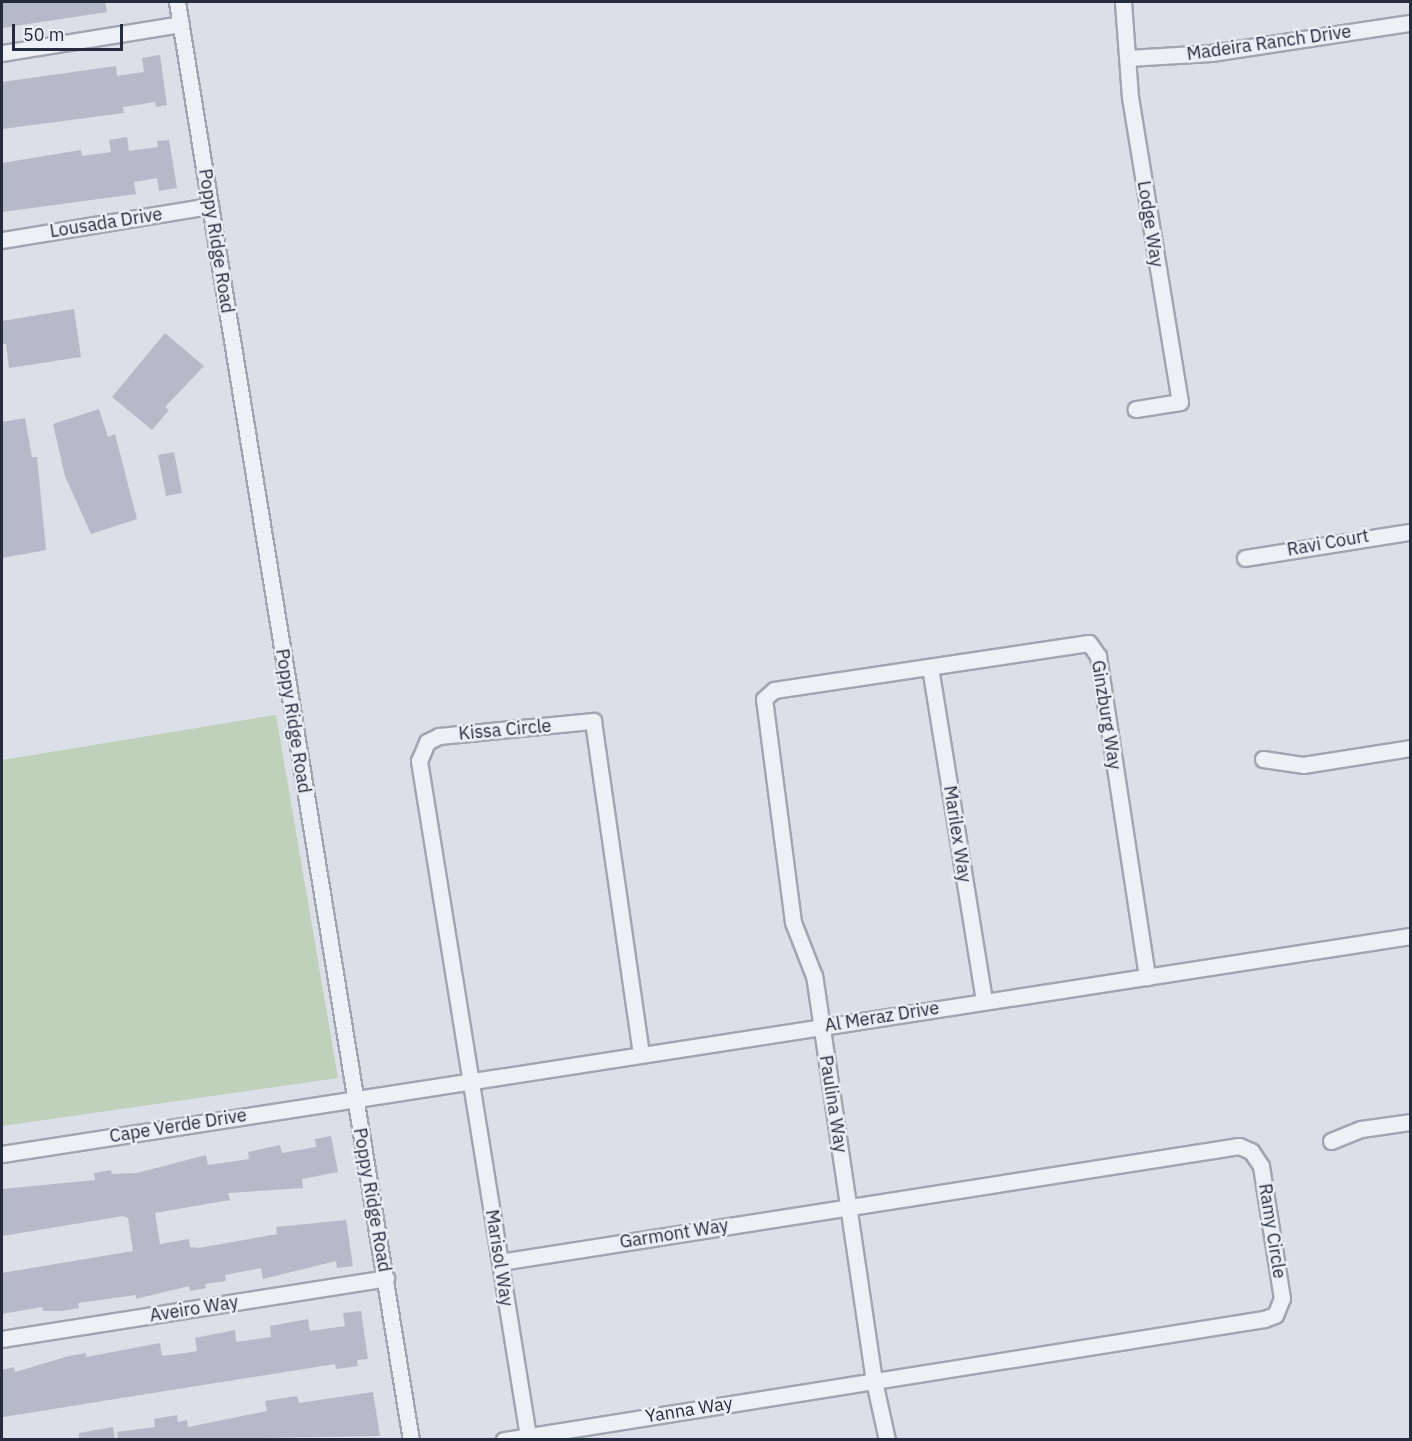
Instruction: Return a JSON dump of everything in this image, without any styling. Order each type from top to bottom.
[{"type":"street","name":"Poppy Ridge Road","points":[[177,2],[411,1440]]},
{"type":"street","name":"Lodge Way","points":[[1123,2],[1128,58],[1180,402],[1136,410]]},
{"type":"street","points":[[2,53],[181,24]]},
{"type":"street","name":"Madeira Ranch Drive","points":[[1128,58],[1211,53],[1410,27]]},
{"type":"street","name":"Lousada Drive","points":[[2,240],[210,206]]},
{"type":"street","name":"Ravi Court","points":[[1245,558],[1410,532]]},
{"type":"street","name":"Ginzburg Way","points":[[764,699],[774,690],[1089,643],[1096,650],[1147,977]]},
{"type":"street","name":"Marilex Way","points":[[930,667],[984,1002]]},
{"type":"street","name":"Paulina Way","points":[[764,699],[793,922],[814,976],[874,1381],[887,1440]]},
{"type":"street","name":"Kissa Circle","points":[[470,1080],[419,761],[422,747],[439,736],[593,721],[641,1054]]},
{"type":"street","points":[[1263,759],[1304,765],[1410,748]]},
{"type":"street","name":"Al Meraz Drive","points":[[354,1098],[1410,936]]},
{"type":"street","name":"Marisol Way","points":[[470,1080],[528,1436]]},
{"type":"street","name":"Cape Verde Drive","points":[[2,1154],[354,1098]]},
{"type":"street","points":[[1331,1141],[1361,1129],[1410,1122]]},
{"type":"street","name":"Ramy Circle","points":[[848,1206],[1239,1146],[1251,1151],[1261,1166],[1282,1298],[1275,1315],[1264,1320],[874,1381]]},
{"type":"street","name":"Garmont Way","points":[[500,1262],[848,1206]]},
{"type":"street","name":"Aveiro Way","points":[[2,1339],[386,1278]]},
{"type":"street","name":"Yanna Way","points":[[504,1440],[874,1381]]},
{"type":"green space","points":[[276,715],[338,1078],[2,1126],[2,760]]},
{"type":"building","points":[[2,2],[105,2],[107,12],[2,28]]},
{"type":"building","points":[[160,55],[167,105],[156,107],[155,102],[123,107],[124,113],[2,129],[2,82],[116,66],[117,76],[144,72],[142,58]]},
{"type":"building","points":[[127,137],[129,151],[158,147],[157,141],[169,140],[177,188],[159,191],[157,178],[134,182],[136,194],[2,212],[2,163],[81,150],[82,156],[111,152],[109,140]]},
{"type":"building","points":[[74,309],[81,357],[9,368],[6,344],[2,344],[2,321]]},
{"type":"building","points":[[165,333],[204,366],[165,407],[169,410],[152,430],[112,397]]},
{"type":"building","points":[[99,409],[108,437],[115,434],[137,519],[91,534],[65,476],[53,424]]},
{"type":"building","points":[[25,418],[32,457],[37,457],[46,550],[2,558],[2,422]]},
{"type":"building","points":[[174,452],[182,493],[166,496],[158,455]]},
{"type":"building","points":[[331,1136],[338,1172],[302,1179],[303,1188],[228,1193],[230,1200],[155,1213],[160,1244],[189,1239],[190,1247],[199,1248],[277,1234],[276,1227],[346,1220],[353,1266],[337,1268],[336,1261],[263,1279],[261,1268],[225,1275],[226,1281],[205,1284],[206,1288],[190,1291],[189,1286],[136,1299],[136,1295],[78,1303],[79,1308],[62,1311],[43,1311],[42,1307],[2,1314],[2,1273],[133,1251],[128,1218],[123,1216],[2,1236],[2,1189],[95,1180],[94,1173],[111,1170],[112,1174],[137,1173],[206,1155],[208,1165],[249,1159],[248,1152],[280,1145],[282,1153],[316,1147],[315,1139]]},
{"type":"building","points":[[361,1311],[368,1359],[357,1360],[358,1366],[336,1369],[335,1364],[3,1417],[2,1370],[14,1367],[15,1372],[69,1356],[86,1353],[86,1357],[160,1343],[162,1356],[186,1353],[197,1351],[195,1338],[235,1330],[236,1342],[271,1337],[270,1326],[308,1319],[310,1331],[345,1326],[343,1313]]},
{"type":"building","points":[[373,1392],[380,1436],[118,1440],[117,1432],[155,1427],[154,1419],[177,1415],[178,1422],[187,1420],[188,1427],[267,1411],[265,1401],[297,1396],[299,1403]]},
{"type":"building","points":[[113,1427],[115,1440],[79,1440],[79,1433]]}]
